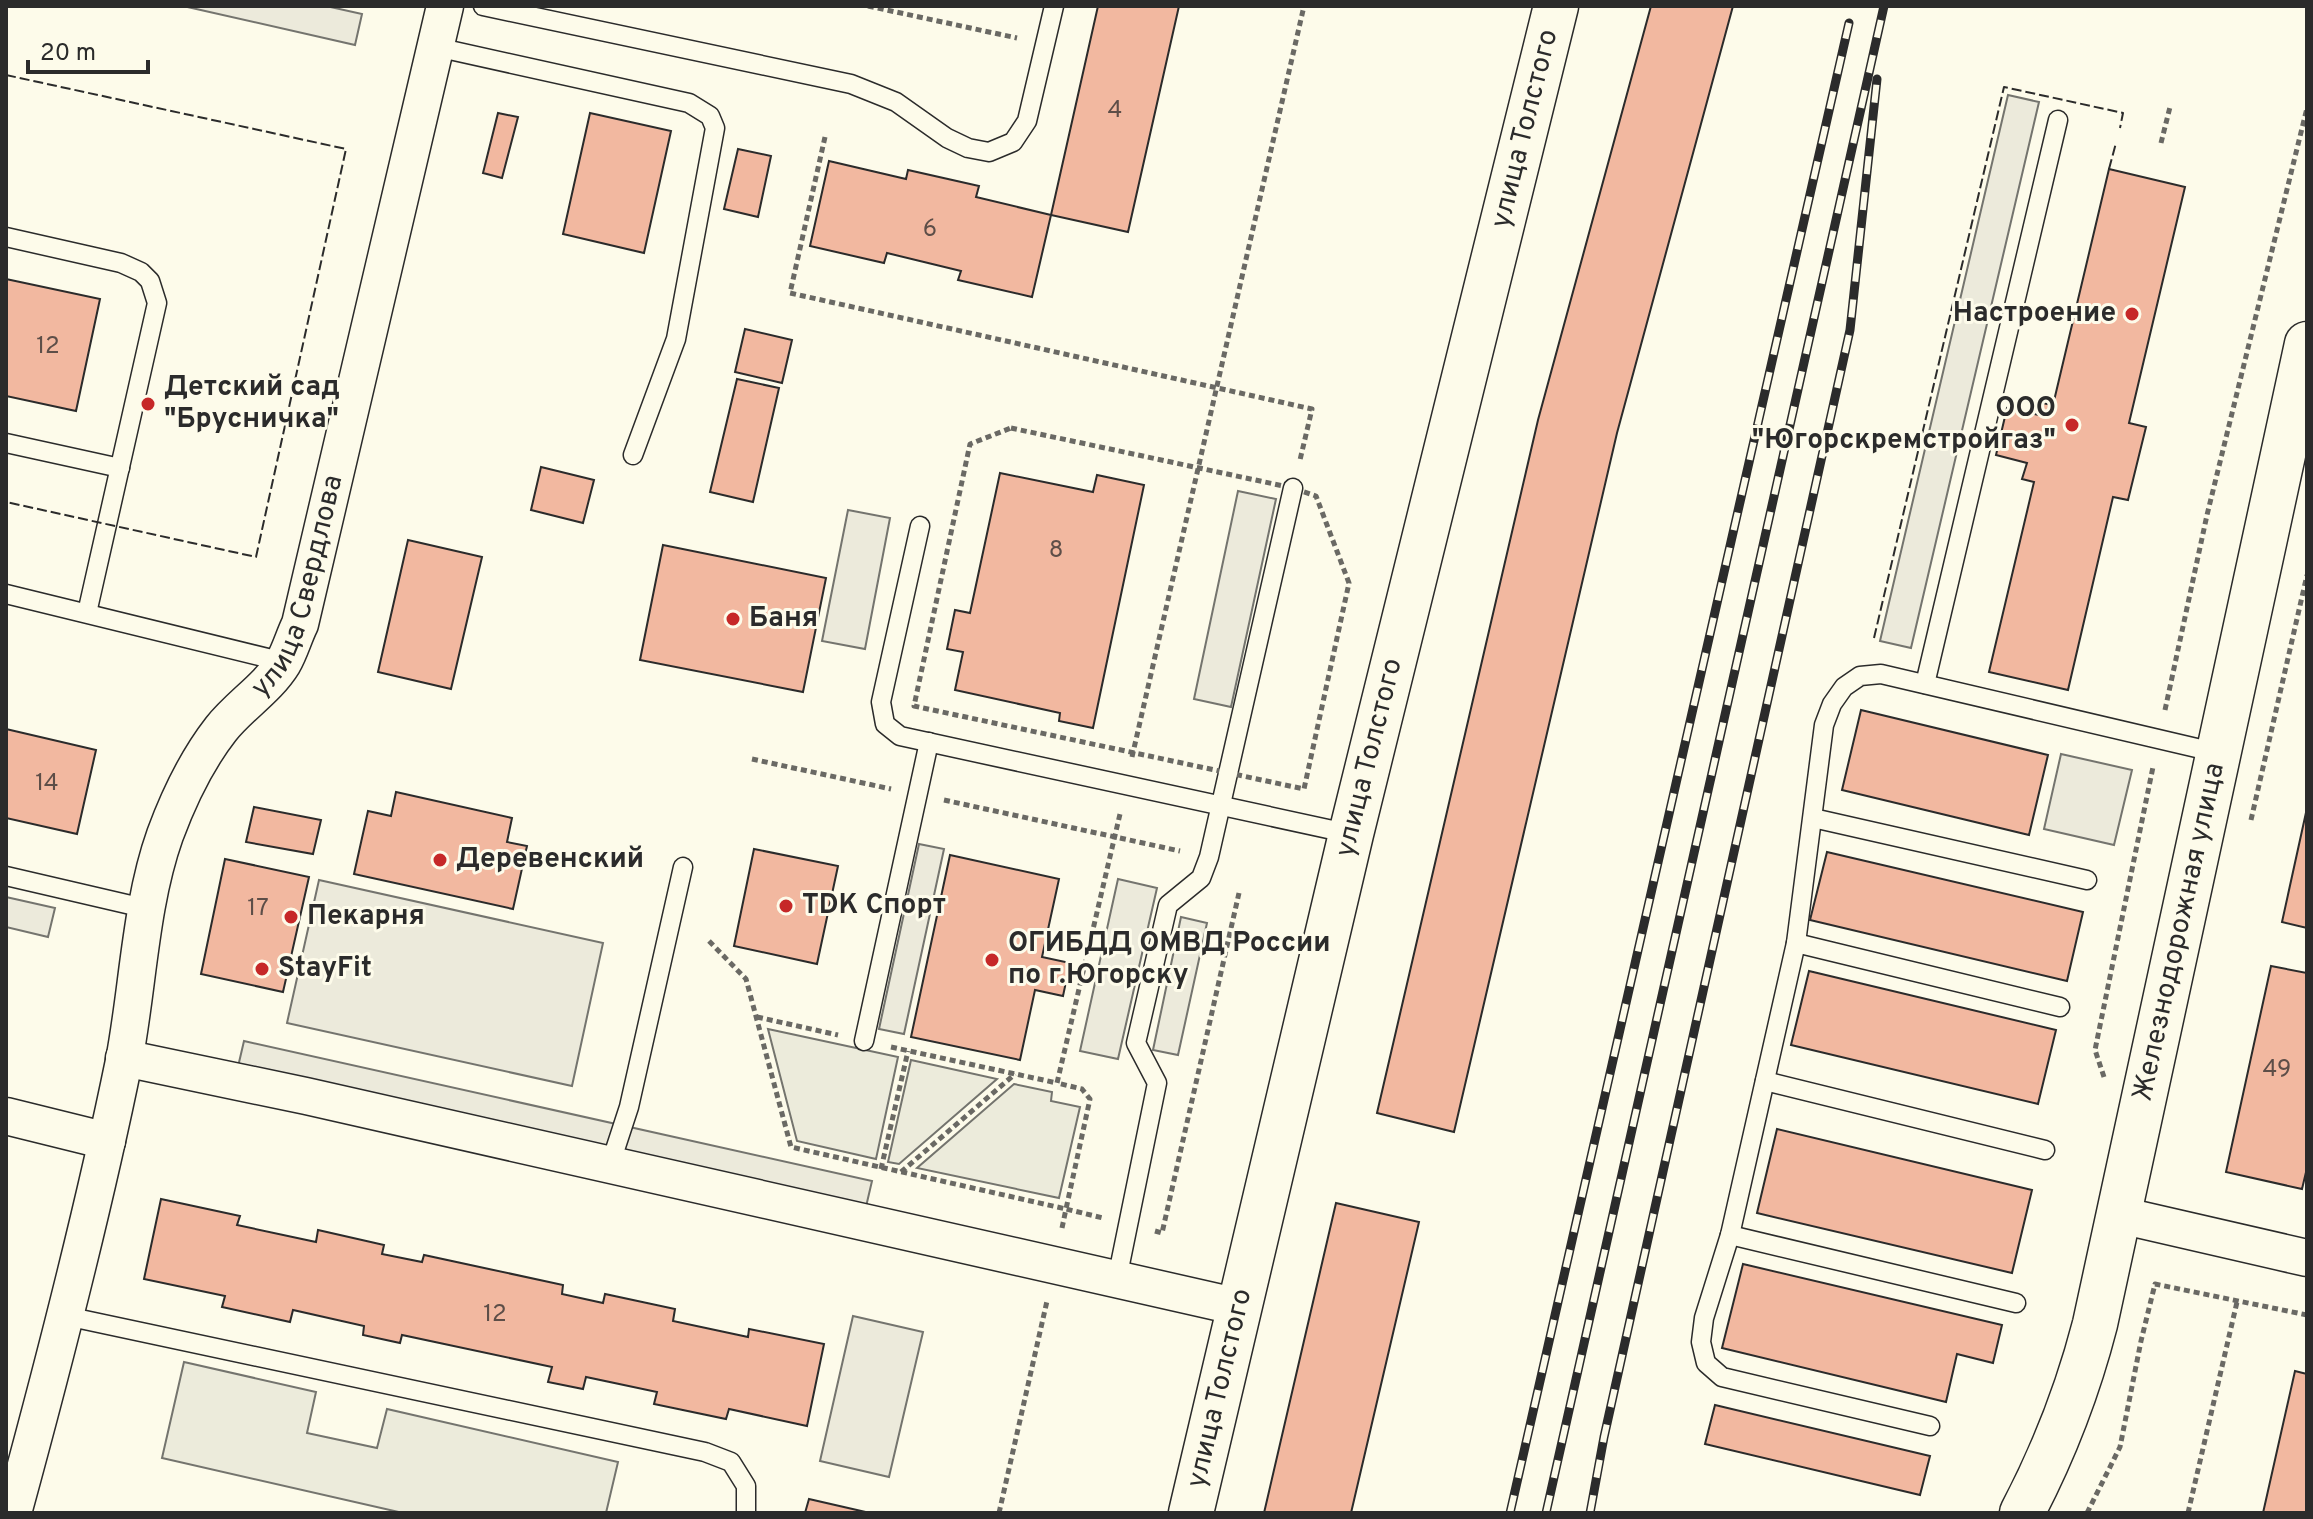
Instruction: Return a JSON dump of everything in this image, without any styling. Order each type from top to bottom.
[{"type":"street","name":"улица Свердлова","points":[[13,1513],[66,1316],[107,1141],[163,839],[193,770],[222,728],[267,684],[284,662],[300,624],[445,6]]},
{"type":"street","name":"улица Толстого","points":[[1191,1513],[1351,834],[1556,6]]},
{"type":"street","name":"Железнодорожная улица","points":[[2022,1513],[2056,1445],[2084,1368],[2120,1215],[2307,344]]},
{"type":"street","points":[[124,1058],[1239,1307]]},
{"type":"street","points":[[6,1116],[107,1141]]},
{"type":"street","points":[[2120,1215],[2307,1258]]},
{"type":"lane","points":[[483,6],[851,84],[896,102],[947,138],[968,148],[989,152],[1013,142],[1027,121],[1054,6]]},
{"type":"lane","points":[[436,47],[689,103],[710,116],[715,128],[676,339],[633,455]]},
{"type":"lane","points":[[1925,684],[2058,120]]},
{"type":"lane","points":[[6,237],[121,263],[141,272],[150,281],[157,303],[87,613]]},
{"type":"lane","points":[[6,443],[120,468]]},
{"type":"lane","points":[[1117,1279],[1157,1083],[1136,1043],[1168,905],[1201,878],[1209,857],[1295,481]]},
{"type":"lane","points":[[920,526],[881,702],[885,724],[900,736],[1351,834]]},
{"type":"lane","points":[[6,594],[284,662]]},
{"type":"lane","points":[[1930,1426],[1722,1377],[1706,1363],[1701,1342],[1704,1318],[1730,1235],[1796,943],[1824,725],[1832,704],[1844,687],[1860,676],[1881,674],[2220,754]]},
{"type":"lane","points":[[864,1041],[929,742]]},
{"type":"lane","points":[[1813,818],[2087,880]]},
{"type":"lane","points":[[610,1165],[629,1107],[683,867]]},
{"type":"lane","points":[[6,876],[148,909]]},
{"type":"lane","points":[[1796,943],[2060,1007]]},
{"type":"lane","points":[[1765,1081],[2045,1150]]},
{"type":"lane","points":[[1730,1235],[2016,1303]]},
{"type":"lane","points":[[66,1316],[705,1452],[731,1462],[746,1486],[746,1513]]},
{"type":"path","points":[[868,6],[1046,44]]},
{"type":"path","points":[[1057,1083],[1304,6]]},
{"type":"path","points":[[2161,143],[2170,107]]},
{"type":"path","points":[[2106,1084],[2095,1050],[2159,739],[2207,515],[2307,108]]},
{"type":"path","points":[[825,137],[790,293],[1312,409],[1300,462]]},
{"type":"path","points":[[1011,428],[1198,469],[1295,481],[1316,496],[1349,583],[1304,789],[914,706],[970,444],[1011,428]]},
{"type":"path","points":[[752,759],[1209,857]]},
{"type":"path","points":[[1162,1233],[1239,893]]},
{"type":"path","points":[[709,941],[746,979],[791,1147],[1066,1209]]},
{"type":"path","points":[[757,1017],[1082,1089],[1090,1099],[999,1513]]},
{"type":"path","points":[[881,1169],[908,1051]]},
{"type":"path","points":[[901,1172],[1016,1074]]},
{"type":"path","points":[[2087,1513],[2120,1447],[2155,1284],[2307,1315]]},
{"type":"path","points":[[2188,1513],[2237,1302]]},
{"type":"shaded area","points":[[183,6],[326,6],[362,14],[355,45]]},
{"type":"shaded area","points":[[2008,95],[2039,102],[1911,648],[1880,641]]},
{"type":"shaded area","points":[[1238,491],[1276,499],[1231,707],[1194,699]]},
{"type":"shaded area","points":[[848,510],[890,518],[865,649],[822,641]]},
{"type":"shaded area","points":[[2061,754],[2132,770],[2114,845],[2044,829]]},
{"type":"shaded area","points":[[919,844],[944,849],[904,1034],[879,1029]]},
{"type":"shaded area","points":[[1118,879],[1157,888],[1118,1059],[1080,1051]]},
{"type":"shaded area","points":[[319,880],[603,943],[572,1086],[287,1023]]},
{"type":"shaded area","points":[[6,897],[55,908],[48,937],[6,927]]},
{"type":"shaded area","points":[[1181,917],[1207,923],[1178,1055],[1153,1050]]},
{"type":"shaded area","points":[[768,1029],[898,1057],[876,1159],[797,1141]]},
{"type":"shaded area","points":[[244,1041],[872,1181],[865,1211],[237,1071]]},
{"type":"shaded area","points":[[911,1060],[997,1079],[899,1164],[888,1162]]},
{"type":"shaded area","points":[[1014,1084],[1052,1092],[1051,1101],[1080,1107],[1059,1198],[917,1168]]},
{"type":"shaded area","points":[[853,1316],[923,1332],[889,1477],[820,1461]]},
{"type":"shaded area","points":[[184,1362],[316,1392],[307,1433],[377,1448],[387,1409],[618,1462],[606,1513],[403,1513],[162,1458]]},
{"type":"building","points":[[1098,6],[1179,6],[1128,232],[1051,215]]},
{"type":"building","points":[[1651,6],[1733,6],[1617,433],[1454,1132],[1377,1113],[1538,420]]},
{"type":"building","points":[[498,113],[518,117],[502,178],[483,173]]},
{"type":"building","points":[[590,113],[671,131],[644,253],[563,234]]},
{"type":"building","points":[[738,149],[771,156],[758,217],[724,209]]},
{"type":"building","points":[[829,161],[906,179],[908,170],[979,186],[976,197],[1051,215],[1032,297],[958,280],[961,271],[887,253],[884,263],[810,246]]},
{"type":"building","points":[[2109,169],[2185,187],[2129,423],[2146,427],[2128,500],[2113,497],[2068,690],[1989,672],[2034,482],[2022,479],[2027,463],[1996,455],[2007,408],[2039,415],[2042,403],[2053,405]]},
{"type":"building","points":[[6,279],[100,299],[76,411],[6,396]]},
{"type":"building","points":[[745,329],[792,340],[782,383],[735,372]]},
{"type":"building","points":[[737,379],[779,388],[753,502],[710,492]]},
{"type":"building","points":[[541,467],[594,480],[583,523],[531,510]]},
{"type":"building","points":[[1000,473],[1093,492],[1097,475],[1144,485],[1093,728],[1059,721],[1060,713],[955,690],[963,652],[947,649],[955,610],[970,613]]},
{"type":"building","points":[[408,540],[482,557],[451,689],[378,672]]},
{"type":"building","name":"Баня","points":[[663,545],[826,578],[803,692],[640,660]]},
{"type":"building","points":[[1861,710],[2048,755],[2029,835],[1842,790]]},
{"type":"building","points":[[6,729],[96,750],[77,834],[6,818]]},
{"type":"building","name":"Деревенский","points":[[396,792],[512,818],[507,842],[527,846],[513,909],[354,874],[368,811],[391,816]]},
{"type":"building","points":[[254,807],[321,820],[313,854],[246,842]]},
{"type":"building","points":[[2307,808],[2307,928],[2282,922]]},
{"type":"building","name":"TDK Спорт","points":[[754,849],[838,866],[817,964],[734,946]]},
{"type":"building","points":[[1827,852],[2083,912],[2067,981],[1810,920]]},
{"type":"building","name":"ОГИБДД ОМВД России по г.Югорску","points":[[950,855],[1059,879],[1042,957],[1070,963],[1063,996],[1035,990],[1020,1060],[911,1037]]},
{"type":"building","points":[[225,859],[309,877],[283,992],[201,974]]},
{"type":"building","points":[[2271,966],[2307,973],[2307,1168],[2302,1189],[2226,1172]]},
{"type":"building","points":[[1809,971],[2056,1030],[2038,1104],[1791,1045]]},
{"type":"building","points":[[1777,1129],[2032,1190],[2012,1273],[1757,1213]]},
{"type":"building","points":[[161,1199],[240,1216],[237,1225],[316,1242],[318,1230],[384,1245],[382,1254],[422,1262],[424,1255],[563,1285],[562,1294],[603,1303],[605,1294],[675,1309],[673,1321],[748,1337],[749,1329],[824,1344],[807,1426],[729,1409],[726,1419],[654,1404],[657,1392],[586,1377],[583,1389],[548,1382],[552,1367],[402,1335],[400,1343],[363,1335],[364,1326],[293,1310],[290,1322],[222,1307],[225,1296],[144,1279]]},
{"type":"building","points":[[1336,1203],[1419,1222],[1351,1513],[1264,1513]]},
{"type":"building","points":[[1743,1264],[2002,1325],[1993,1363],[1957,1354],[1946,1402],[1722,1348]]},
{"type":"building","points":[[2295,1371],[2307,1374],[2307,1513],[2263,1513]]},
{"type":"building","points":[[1715,1405],[1930,1456],[1920,1495],[1705,1444]]},
{"type":"building","points":[[809,1499],[870,1513],[805,1513]]},
{"type":"railway","points":[[1546,1513],[1884,6]]},
{"type":"railway","points":[[1510,1513],[1849,23]]},
{"type":"railway","points":[[1590,1513],[1604,1437],[1850,330],[1877,79]]},
{"type":"fence","points":[[6,75],[346,149],[256,557],[6,502]]},
{"type":"fence","points":[[1874,638],[2004,87],[2123,113],[2120,128]]},
{"type":"fence","points":[[2109,169],[2116,143]]},
{"type":"place","name":"Настроение","points":[[2132,314]]},
{"type":"place","name":"Детский сад \"Брусничка\"","points":[[148,404]]},
{"type":"place","name":"ООО \"Югорскремстройгаз\"","points":[[2072,425]]},
{"type":"place","name":"Баня","points":[[733,619]]},
{"type":"place","name":"Деревенский","points":[[440,860]]},
{"type":"place","name":"TDK Спорт","points":[[786,906]]},
{"type":"place","name":"Пекарня","points":[[291,917]]},
{"type":"place","name":"ОГИБДД ОМВД России по г.Югорску","points":[[992,960]]},
{"type":"place","name":"StayFit","points":[[262,969]]}]
